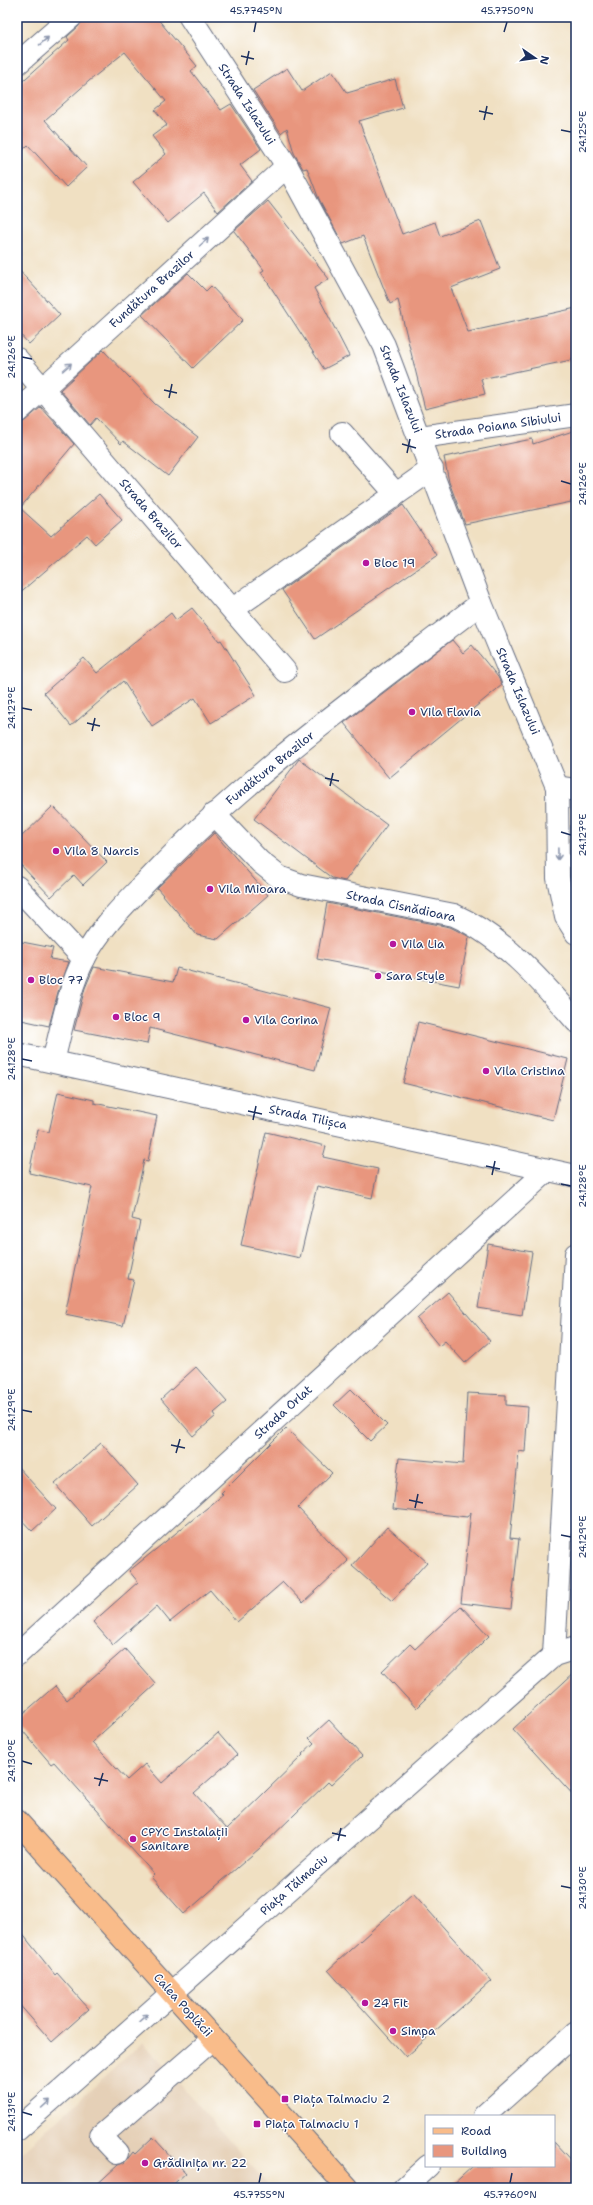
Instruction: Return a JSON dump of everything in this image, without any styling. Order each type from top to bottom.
[{"type":"main road","name":"Calea Poplăcii","points":[[17,1821],[348,2188]]},
{"type":"street","points":[[17,64],[71,17]]},
{"type":"street","name":"Strada Islazului","points":[[190,17],[287,166],[384,345],[420,437],[481,603],[566,788],[558,878],[566,917],[576,933]]},
{"type":"street","name":"Fundătura Brazilor","points":[[17,412],[287,166]]},
{"type":"street","name":"Strada Brazilor","points":[[17,359],[285,671]]},
{"type":"street","name":"Strada Poiana Sibiului","points":[[420,437],[576,414]]},
{"type":"street","points":[[342,433],[396,494]]},
{"type":"street","points":[[233,609],[432,469]]},
{"type":"street","name":"Fundătura Brazilor","points":[[53,1061],[73,985],[84,959],[101,933],[132,897],[214,814],[310,734],[481,603]]},
{"type":"street","name":"Strada Cisnădioara","points":[[214,814],[260,862],[279,877],[301,885],[454,915],[476,925],[495,939],[554,995],[576,1021]]},
{"type":"street","points":[[17,887],[84,959]]},
{"type":"street","name":"Strada Tilișca","points":[[17,1054],[576,1176]]},
{"type":"street","name":"Strada Orlat","points":[[17,1655],[548,1170]]},
{"type":"street","points":[[554,1655],[576,1254]]},
{"type":"street","name":"Piața Tălmaciu","points":[[17,2130],[554,1655],[576,1648]]},
{"type":"street","points":[[485,2115],[576,2033]]},
{"type":"street","points":[[117,2153],[101,2136],[213,2039]]},
{"type":"street","points":[[404,2188],[427,2167]]},
{"type":"shaded area","points":[[143,2042],[271,2188],[17,2188],[17,2157]]},
{"type":"building","points":[[83,17],[156,17],[197,66],[191,71],[221,110],[231,104],[261,149],[240,165],[252,181],[218,212],[204,193],[168,223],[133,182],[166,154],[152,136],[167,125],[155,110],[166,101],[125,52],[89,81],[45,120],[87,167],[66,187],[28,145],[17,155],[17,86],[69,40],[67,37],[79,26]]},
{"type":"building","points":[[287,68],[302,91],[332,71],[347,93],[395,79],[403,108],[359,121],[402,234],[435,222],[440,236],[481,221],[500,269],[451,288],[468,332],[576,308],[576,359],[481,379],[485,394],[425,409],[398,300],[390,304],[363,236],[343,244],[319,199],[307,168],[303,169],[294,153],[287,128],[281,133],[253,90]]},
{"type":"building","points":[[268,201],[329,279],[314,288],[349,356],[324,369],[261,272],[264,270],[234,231]]},
{"type":"building","points":[[17,268],[60,315],[29,344],[17,331]]},
{"type":"building","points":[[188,273],[206,291],[211,286],[243,320],[193,368],[142,315]]},
{"type":"building","points":[[103,350],[155,404],[198,437],[168,476],[123,441],[121,444],[96,418],[90,425],[60,390]]},
{"type":"building","points":[[41,407],[74,444],[20,508],[51,536],[99,494],[122,520],[95,544],[87,535],[17,595],[17,424],[25,421]]},
{"type":"building","points":[[576,430],[576,501],[465,524],[449,482],[444,457],[532,439],[533,444]]},
{"type":"building","name":"Bloc 19","points":[[403,505],[437,555],[315,639],[282,590]]},
{"type":"building","points":[[192,608],[219,641],[221,640],[256,695],[211,723],[195,698],[152,726],[123,681],[71,726],[44,693],[84,658],[97,673],[171,613],[176,620]]},
{"type":"building","name":"Vila Flavia","points":[[452,640],[463,653],[472,645],[498,677],[502,685],[389,778],[344,723]]},
{"type":"building","points":[[299,759],[387,825],[345,881],[332,878],[254,819]]},
{"type":"building","name":"Vila 8 Narcis","points":[[53,806],[107,862],[83,885],[74,875],[51,897],[17,861],[17,841]]},
{"type":"building","name":"Vila Mioara","points":[[214,833],[268,895],[218,939],[197,935],[157,888]]},
{"type":"building","name":"Vila Lia","points":[[327,903],[450,927],[466,935],[469,937],[459,986],[317,959]]},
{"type":"building","name":"Bloc 77","points":[[17,941],[53,948],[50,959],[69,962],[58,992],[49,1026],[17,1019]]},
{"type":"building","name":"Vila Corina","points":[[94,967],[173,982],[177,968],[331,1008],[315,1070],[150,1028],[147,1044],[74,1030],[85,988]]},
{"type":"building","name":"Vila Cristina","points":[[418,1022],[568,1059],[553,1120],[403,1083]]},
{"type":"building","points":[[58,1092],[94,1100],[94,1103],[157,1116],[148,1161],[144,1160],[132,1219],[140,1221],[128,1279],[134,1280],[123,1326],[65,1314],[92,1187],[29,1173],[38,1130],[49,1132]]},
{"type":"building","points":[[266,1132],[326,1146],[323,1157],[378,1169],[372,1198],[317,1186],[300,1258],[241,1245]]},
{"type":"building","points":[[488,1244],[532,1252],[522,1315],[478,1308]]},
{"type":"building","points":[[448,1292],[490,1341],[465,1363],[445,1341],[439,1346],[417,1319]]},
{"type":"building","points":[[196,1367],[227,1402],[214,1413],[216,1416],[193,1436],[161,1399]]},
{"type":"building","points":[[351,1389],[387,1425],[370,1441],[334,1405]]},
{"type":"building","points":[[467,1393],[506,1395],[506,1405],[528,1407],[525,1452],[519,1451],[510,1538],[519,1539],[511,1609],[461,1603],[471,1512],[467,1517],[393,1509],[399,1458],[463,1464]]},
{"type":"building","points":[[286,1428],[332,1473],[298,1508],[348,1561],[303,1603],[283,1582],[237,1622],[210,1590],[170,1622],[157,1606],[113,1645],[93,1622],[138,1582],[129,1571],[223,1495],[221,1493]]},
{"type":"building","points":[[101,1443],[138,1485],[92,1526],[55,1484]]},
{"type":"building","points":[[17,1466],[56,1509],[32,1531],[17,1515]]},
{"type":"building","points":[[387,1527],[427,1562],[392,1601],[352,1566]]},
{"type":"building","points":[[461,1606],[489,1636],[416,1708],[382,1671],[410,1644],[415,1649]]},
{"type":"building","points":[[125,1649],[156,1684],[92,1742],[127,1780],[145,1764],[162,1783],[218,1733],[237,1755],[194,1793],[227,1829],[303,1755],[302,1754],[314,1743],[309,1738],[329,1720],[362,1756],[331,1785],[328,1782],[260,1848],[184,1914],[151,1877],[154,1874],[54,1762],[51,1764],[17,1724],[17,1719],[55,1686],[67,1700]]},
{"type":"building","points":[[576,1671],[576,1798],[513,1729]]},
{"type":"building","points":[[413,1893],[491,1981],[406,2057],[328,1970]]},
{"type":"building","points":[[17,1927],[55,1975],[57,1973],[89,2009],[52,2042],[17,2002]]},
{"type":"building","name":"Grădinița nr. 22","points":[[153,2137],[186,2173],[169,2188],[93,2188],[118,2165],[125,2162],[133,2152],[135,2154]]},
{"type":"building","points":[[555,2143],[576,2166],[576,2188],[449,2188],[472,2167],[555,2167]]},
{"type":"place","name":"Bloc 19","points":[[366,563]]},
{"type":"place","name":"Vila Flavia","points":[[412,712]]},
{"type":"place","name":"Vila 8 Narcis","points":[[56,851]]},
{"type":"place","name":"Vila Mioara","points":[[210,889]]},
{"type":"place","name":"Vila Lia","points":[[393,944]]},
{"type":"place","name":"Sara Style","points":[[378,976]]},
{"type":"place","name":"Bloc 77","points":[[31,980]]},
{"type":"place","name":"Bloc 9","points":[[116,1017]]},
{"type":"place","name":"Vila Corina","points":[[246,1020]]},
{"type":"place","name":"Vila Cristina","points":[[486,1071]]},
{"type":"place","name":"CPYC Instalații Sanitare","points":[[133,1839]]},
{"type":"place","name":"24 Fit","points":[[365,2003]]},
{"type":"place","name":"Simpa","points":[[393,2031]]},
{"type":"place","name":"Piața Talmaciu 2","points":[[285,2099]]},
{"type":"place","name":"Piața Talmaciu 1","points":[[257,2124]]},
{"type":"place","name":"Grădinița nr. 22","points":[[145,2163]]}]
